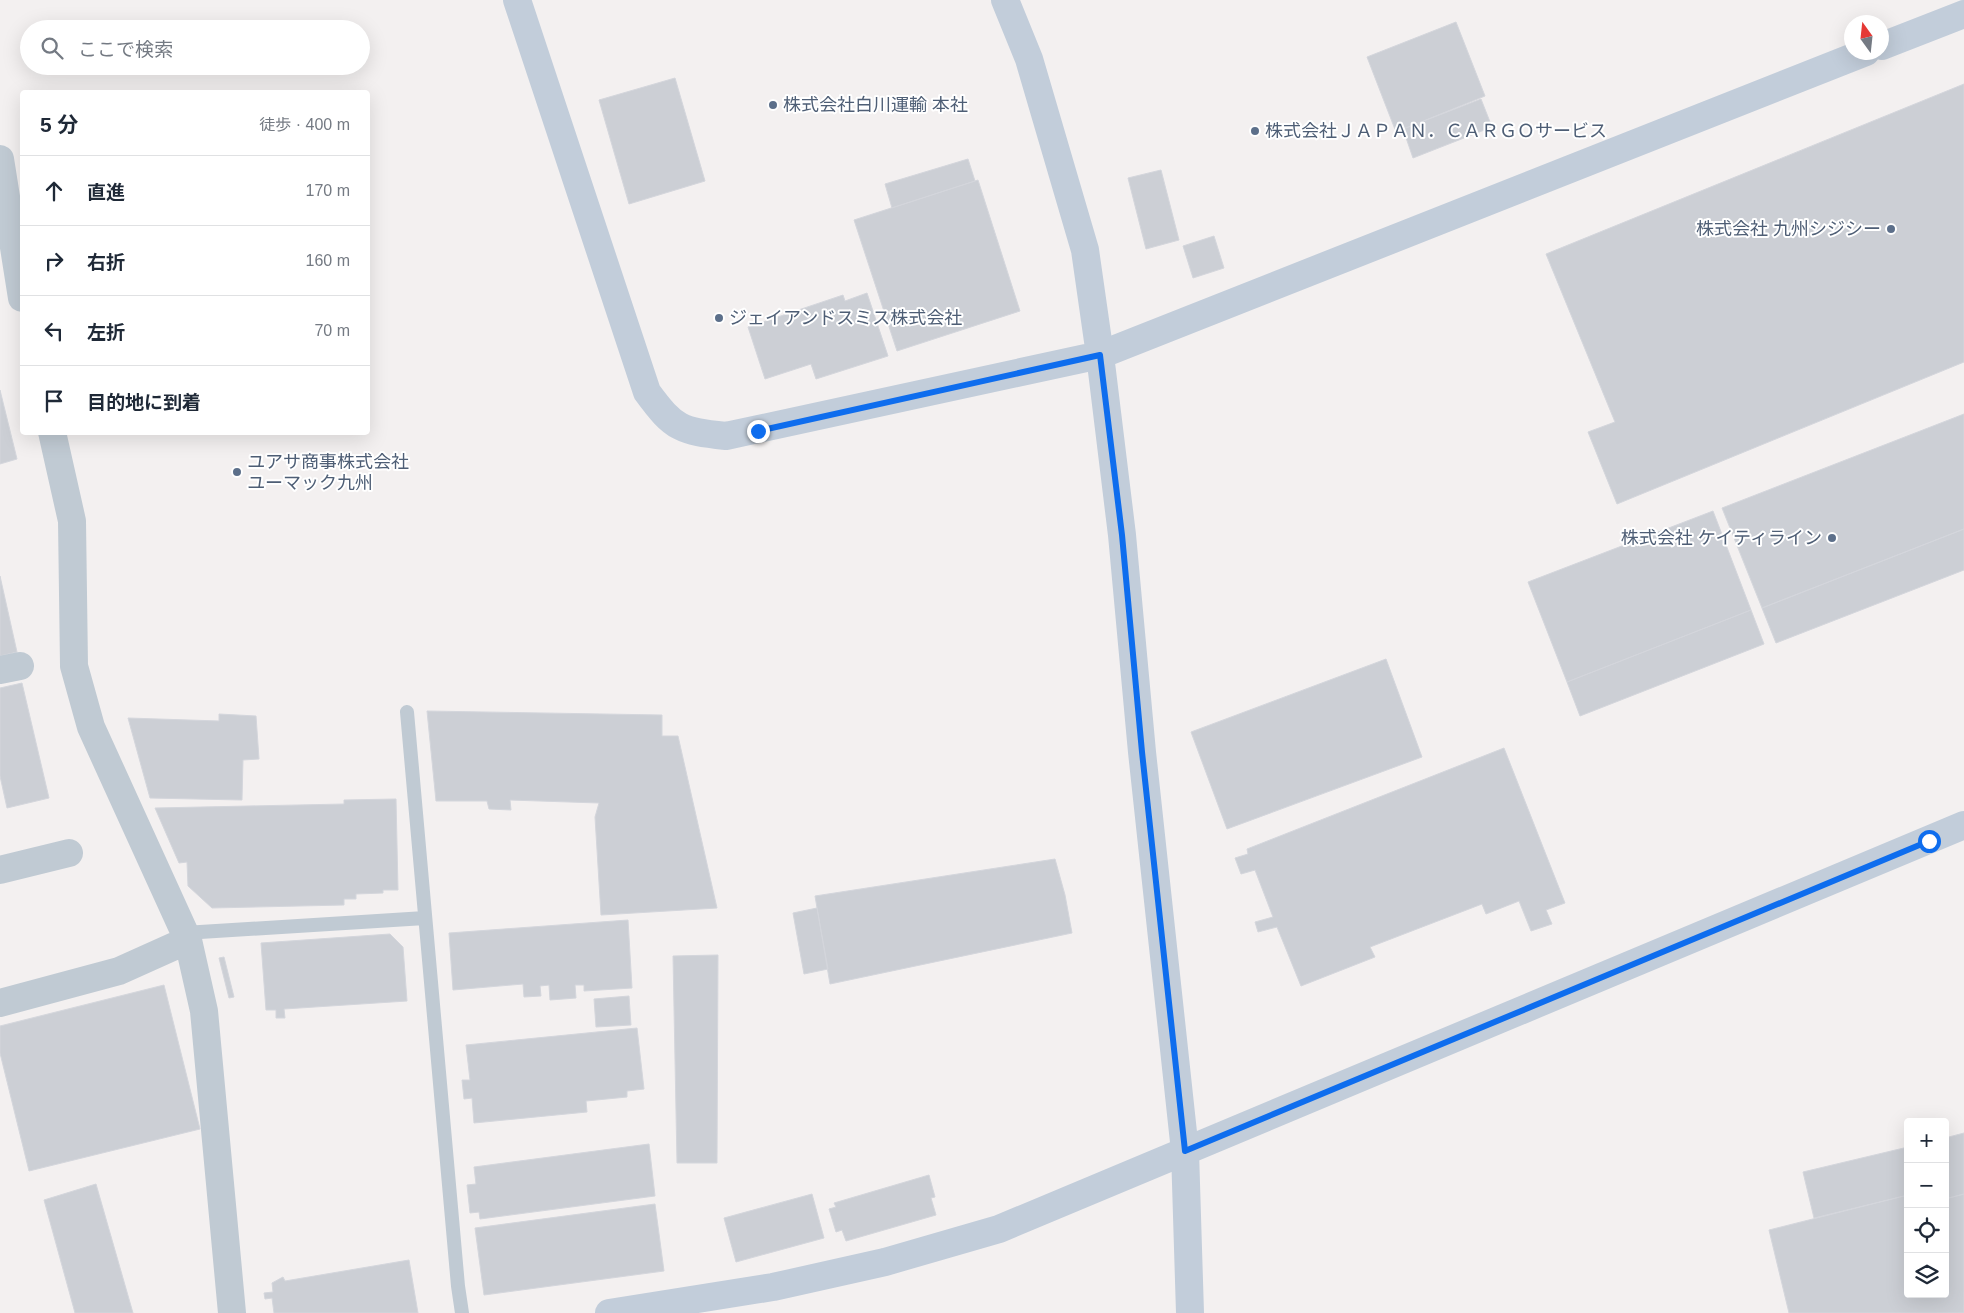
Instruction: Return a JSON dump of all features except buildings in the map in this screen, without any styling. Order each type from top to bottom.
[{"type":"street","points":[[517,0],[647,392],[664,415],[688,432],[726,436],[758,431],[1100,355],[1846,60]]},
{"type":"street","points":[[1005,0],[1029,59],[1085,250],[1100,355],[1122,535],[1142,752],[1185,1151],[1190,1313]]},
{"type":"street","points":[[1889,43],[1964,14]]},
{"type":"street","points":[[0,159],[20,285]]},
{"type":"street","points":[[53,435],[72,521],[74,666],[91,727],[186,936],[204,1011],[232,1313]]},
{"type":"street","points":[[609,1313],[773,1287],[885,1262],[999,1229],[1964,825]]},
{"type":"street","points":[[0,870],[69,853]]},
{"type":"street","points":[[0,1003],[119,971],[186,936]]},
{"type":"lane","points":[[407,712],[462,1313]]},
{"type":"lane","points":[[186,936],[425,918]]},
{"type":"place","name":"株式会社白川運輸 本社","points":[[773,105]]},
{"type":"place","name":"株式会社ＪＡＰＡＮ．ＣＡＲＧＯサービス","points":[[1255,131]]},
{"type":"place","name":"株式会社 九州シジシー","points":[[1891,229]]},
{"type":"place","name":"ジェイアンドスミス株式会社","points":[[719,318]]},
{"type":"place","name":"ユアサ商事株式会社 ユーマック九州","points":[[237,472]]},
{"type":"place","name":"株式会社 ケイティライン","points":[[1832,538]]},
{"type":"route","points":[[758,431],[1100,355],[1122,535],[1142,752],[1185,1151],[1929,841]]}]
